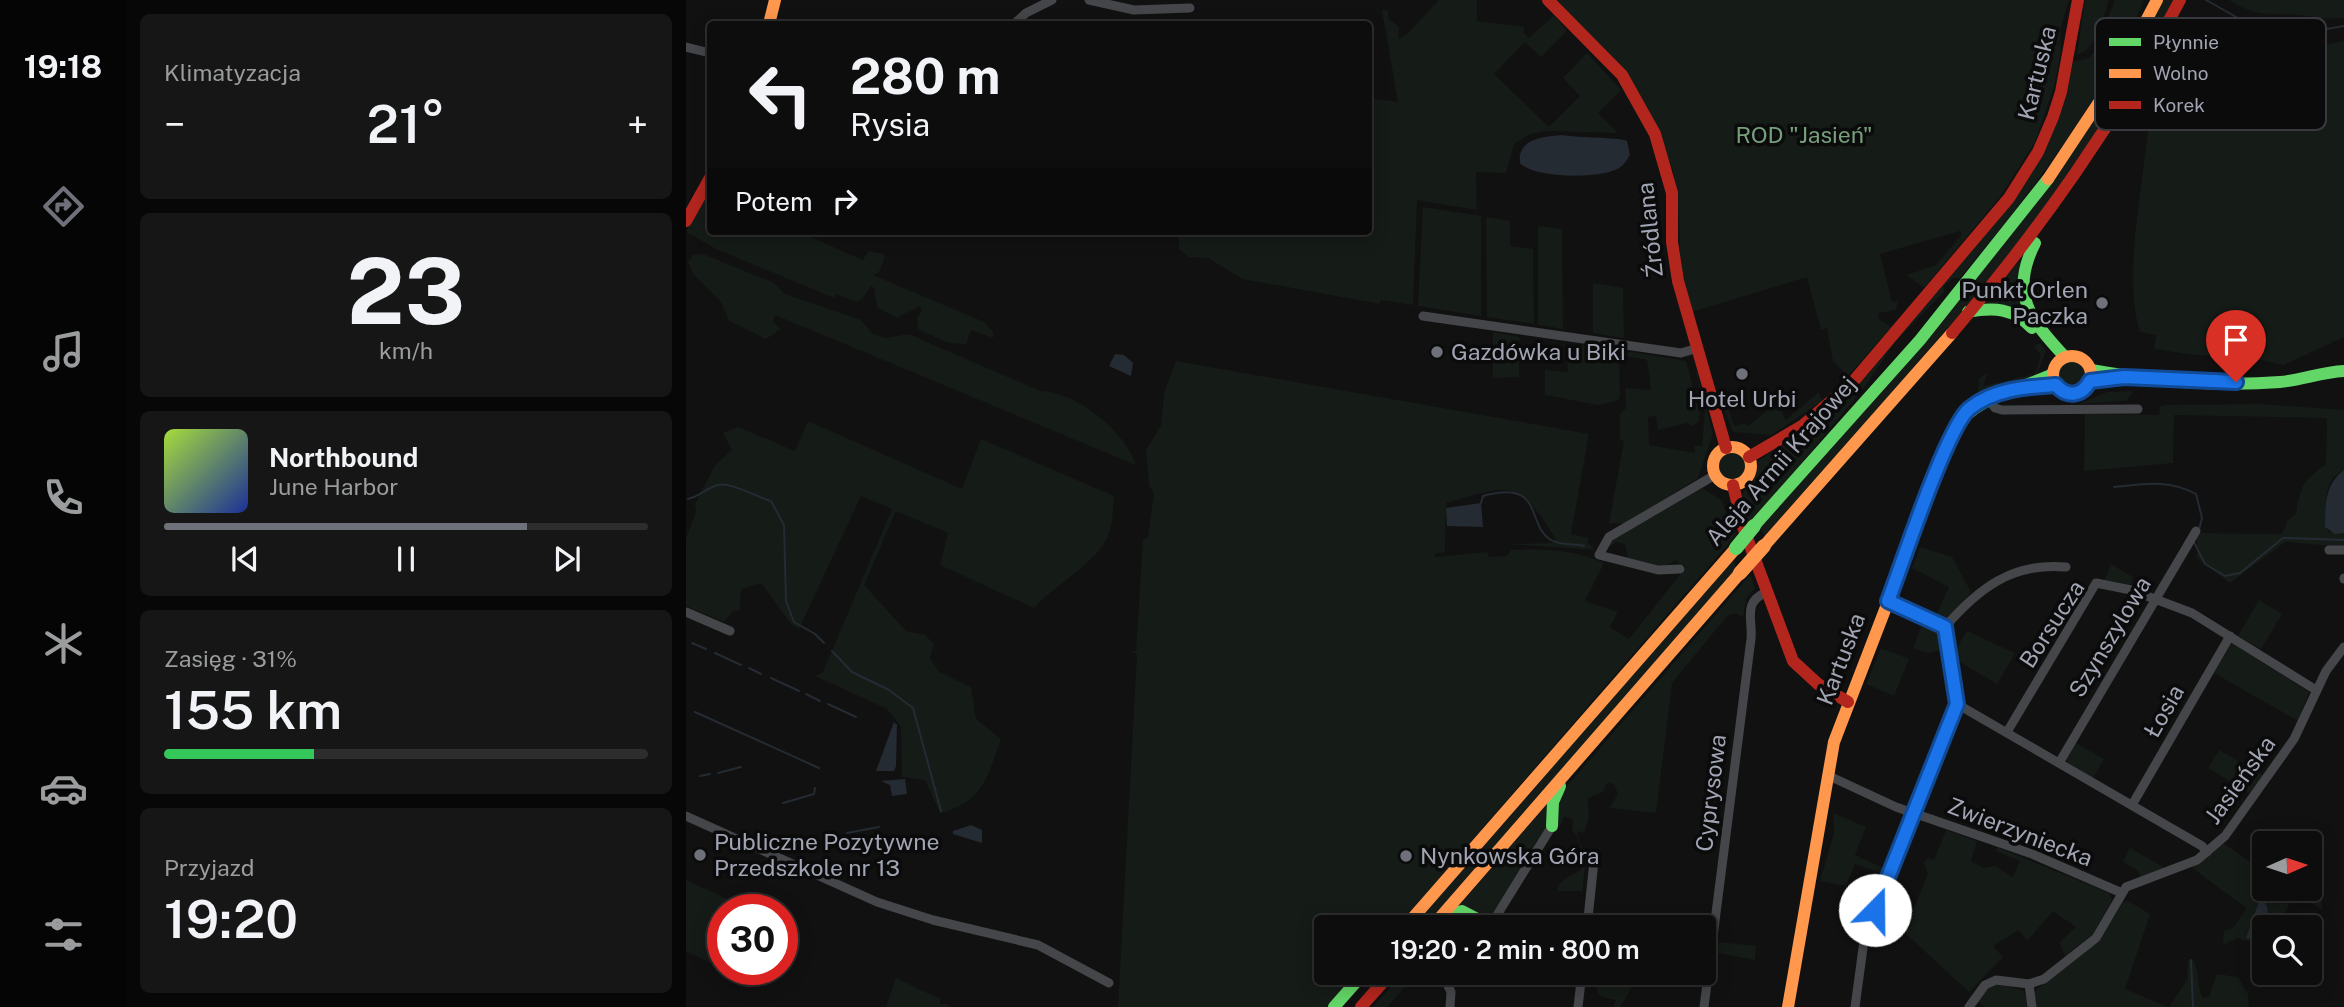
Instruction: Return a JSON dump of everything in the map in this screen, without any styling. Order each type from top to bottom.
[{"type":"main road","points":[[770,21],[775,0]]},
{"type":"main road","name":"Źródlana","points":[[1548,0],[1622,75],[1644,110],[1668,174],[1674,263],[1726,448]]},
{"type":"main road","name":"Kartuska","points":[[1749,457],[1802,426],[1852,383],[2009,198],[2038,152],[2053,117],[2061,92],[2078,0]]},
{"type":"main road","points":[[2141,18],[2149,0]]},
{"type":"main road","name":"Aleja Armii Krajowej","points":[[2147,18],[2157,0]]},
{"type":"main road","name":"Aleja Armii Krajowej","points":[[2171,18],[2180,0]]},
{"type":"main road","name":"Aleja Armii Krajowej","points":[[1415,915],[1736,548],[2031,204],[2095,112]]},
{"type":"main road","name":"Aleja Armii Krajowej","points":[[1442,915],[1968,312],[2053,209],[2107,130]]},
{"type":"main road","points":[[686,221],[707,183]]},
{"type":"main road","points":[[2053,209],[2024,263],[2021,294],[2058,370],[2064,392],[2074,394],[2084,390],[2091,375]]},
{"type":"main road","points":[[1968,312],[2003,307],[2016,312],[2058,370]]},
{"type":"main road","points":[[2058,370],[2082,358],[2091,375]]},
{"type":"main road","name":"Kartuska","points":[[1788,1007],[1827,775],[1848,702],[1953,430],[1968,410],[1987,398],[2032,385],[2058,370]]},
{"type":"main road","points":[[2091,375],[2278,382],[2342,370]]},
{"type":"main road","points":[[1726,448],[1736,448],[1749,457],[1749,475],[1733,485],[1722,483],[1715,475],[1715,459],[1726,448]]},
{"type":"main road","points":[[1733,485],[1743,527],[1793,661],[1803,674],[1820,687],[1848,702]]},
{"type":"main road","points":[[1552,826],[1553,802],[1571,767]]},
{"type":"main road","points":[[1453,915],[1462,911],[1469,915]]},
{"type":"main road","points":[[1334,1007],[1353,985]]},
{"type":"main road","points":[[1362,1007],[1381,985]]},
{"type":"street","points":[[1017,21],[1026,13],[1052,0]]},
{"type":"street","points":[[1089,0],[1134,10],[1190,8]]},
{"type":"street","points":[[686,47],[707,51]]},
{"type":"street","points":[[1423,316],[1681,352],[1698,348]]},
{"type":"street","points":[[1987,398],[1995,408],[2001,410],[2138,409]]},
{"type":"street","points":[[1680,569],[1658,570],[1599,555],[1609,537],[1715,475]]},
{"type":"street","name":"Szynszylowa","points":[[2059,762],[2196,531]]},
{"type":"street","points":[[2329,550],[2344,550]]},
{"type":"street","points":[[1855,1007],[1865,933],[1957,704],[1945,627],[1972,596],[1999,579],[2052,566],[2066,567]]},
{"type":"street","name":"Borsucza","points":[[2007,732],[2096,583],[2156,598]]},
{"type":"street","name":"Cyprysowa","points":[[1704,1007],[1752,639],[1749,608],[1754,599],[1767,592]]},
{"type":"street","points":[[2156,598],[2192,613],[2316,690]]},
{"type":"street","points":[[1888,601],[1945,627]]},
{"type":"street","points":[[686,612],[730,631]]},
{"type":"street","name":"Łosia","points":[[2132,805],[2230,636]]},
{"type":"street","name":"Jasieńska","points":[[2122,893],[2126,887],[2188,864],[2207,852],[2231,830],[2303,721],[2316,690],[2344,647]]},
{"type":"street","points":[[1957,704],[2132,805],[2207,852]]},
{"type":"street","name":"Zwierzyniecka","points":[[1827,775],[1914,814],[2032,854],[2122,893]]},
{"type":"street","points":[[686,816],[877,902],[933,920],[1038,945],[1109,983]]},
{"type":"street","points":[[1497,915],[1552,826]]},
{"type":"street","points":[[1588,915],[1594,861]]},
{"type":"street","points":[[1969,1007],[1985,985],[1996,980],[2029,984],[2044,978],[2096,938],[2122,893]]},
{"type":"street","points":[[2029,984],[2032,1007]]},
{"type":"street","points":[[1448,985],[1451,992],[1450,1007]]},
{"type":"street","points":[[1578,1007],[1581,985]]},
{"type":"green space","points":[[1439,0],[1477,0],[1477,21],[1525,27],[1523,32],[1529,38],[1554,15],[1567,31],[1541,57],[1525,42],[1494,74],[1549,127],[1580,96],[1563,78],[1587,53],[1621,90],[1598,113],[1618,133],[1547,131],[1530,134],[1514,144],[1506,173],[1476,172],[1477,210],[1417,200],[1413,305],[1381,300],[1380,304],[1242,279],[1208,258],[1188,257],[1179,249],[1179,235],[1372,235],[1372,98],[1398,102],[1382,10],[1388,11],[1388,18],[1399,27],[1398,39],[1408,33]]},
{"type":"green space","name":"ROD \"Jasień\"","points":[[1554,0],[2069,0],[2060,30],[2061,51],[2054,87],[2035,142],[2000,197],[1924,288],[1907,275],[1936,265],[1962,234],[1960,231],[1880,254],[1892,302],[1898,301],[1896,310],[1878,313],[1879,319],[1891,327],[1848,376],[1833,361],[1827,328],[1821,330],[1807,277],[1692,312],[1681,273],[1678,198],[1673,171],[1648,108]]},
{"type":"green space","points":[[2085,0],[2109,0],[2103,18],[2095,18],[2094,41],[2084,52],[2077,54]]},
{"type":"green space","points":[[2115,0],[2144,0],[2136,18],[2108,18]]},
{"type":"green space","points":[[2162,0],[2175,0],[2165,18],[2150,18]]},
{"type":"green space","points":[[2229,0],[2344,0],[2344,18],[2264,13],[2249,10]]},
{"type":"green space","points":[[2344,41],[2344,337],[2284,365],[2242,356],[2194,355],[2154,349],[2156,335],[2140,332],[2133,286],[2135,233],[2148,131],[2326,130],[2326,47]]},
{"type":"green space","points":[[2095,51],[2095,96],[2038,180],[1960,278],[1953,278],[1944,286],[1944,292],[1896,341],[1863,389],[1775,495],[1747,523],[1742,495],[1758,461],[1819,419],[1854,387],[2023,186],[2072,62],[2089,58]]},
{"type":"green space","points":[[2095,102],[2095,130],[2102,130],[2094,144],[1998,270],[1765,538],[1760,527],[1989,263]]},
{"type":"green space","points":[[707,195],[707,235],[806,235],[863,260],[868,251],[883,254],[885,257],[879,272],[873,275],[984,322],[993,332],[993,338],[971,330],[966,344],[948,343],[918,329],[917,318],[922,311],[919,306],[897,318],[877,307],[874,288],[871,286],[862,299],[856,302],[836,294],[834,298],[716,249],[686,232]]},
{"type":"green space","points":[[1423,207],[1481,216],[1481,316],[1418,306]]},
{"type":"green space","points":[[1486,217],[1510,221],[1510,246],[1533,249],[1534,324],[1487,317]]},
{"type":"green space","points":[[1538,226],[1562,229],[1563,329],[1538,325]]},
{"type":"green space","points":[[703,254],[774,283],[785,294],[861,320],[872,333],[885,338],[909,334],[1040,391],[1069,398],[1110,426],[1130,452],[1136,465],[775,315],[773,322],[781,329],[766,339],[729,321],[721,302],[693,274],[688,262],[693,255]]},
{"type":"green space","points":[[2020,260],[2023,313],[1982,305]]},
{"type":"green space","points":[[1593,283],[1623,288],[1624,338],[1593,333]]},
{"type":"green space","points":[[1493,332],[1519,337],[1519,377],[1493,378]]},
{"type":"green space","points":[[2040,343],[2046,351],[2036,376],[2021,383],[1978,393],[1979,378],[1988,373],[1983,386],[2035,374],[2041,355],[2034,346]]},
{"type":"green space","points":[[1585,344],[1619,350],[1620,397],[1617,401],[1598,405],[1545,395],[1545,370],[1568,372],[1566,346],[1577,348]]},
{"type":"green space","points":[[1625,351],[1686,361],[1700,413],[1699,421],[1692,426],[1687,423],[1658,430],[1656,416],[1648,417],[1649,445],[1695,453],[1694,446],[1702,446],[1705,412],[1692,354],[1713,434],[1698,478],[1625,524],[1609,523],[1624,441],[1620,440],[1620,414],[1626,408],[1625,388],[1651,390],[1647,360],[1625,356]]},
{"type":"green space","points":[[1176,361],[1589,434],[1571,534],[1588,538],[1588,543],[1595,550],[1509,544],[1551,543],[1556,539],[1532,505],[1522,496],[1512,491],[1500,490],[1446,503],[1445,552],[1434,554],[1436,557],[1488,552],[1489,557],[1507,556],[1511,550],[1547,550],[1581,555],[1604,563],[1585,601],[1618,612],[1610,627],[1629,639],[1686,567],[1675,560],[1664,566],[1652,566],[1628,558],[1625,544],[1616,542],[1607,548],[1611,541],[1674,502],[1703,488],[1721,500],[1736,535],[1407,915],[1314,915],[1314,985],[1346,985],[1327,1007],[1118,1007],[1137,654],[1130,651],[1136,651],[1143,540],[1148,537],[1154,493],[1149,486],[1146,450],[1161,425],[1164,393]]},
{"type":"green space","points":[[2073,361],[2083,365],[2087,375],[2083,385],[2073,389],[2063,385],[2059,375],[2063,365]]},
{"type":"green space","points":[[1768,386],[1786,420],[1819,392],[1822,401],[1772,435],[1733,432],[1719,397],[1724,395],[1734,426],[1745,423],[1748,426],[1774,405]]},
{"type":"green space","points":[[2133,391],[2127,401],[2078,404],[2107,392]]},
{"type":"green space","points":[[2261,404],[2344,410],[2344,470],[2329,485],[2325,514],[2329,532],[2344,533],[2344,547],[2285,542],[2230,583],[2197,558],[2197,533],[2282,534],[2288,520],[2296,514],[2304,485],[2326,464],[2327,418],[2174,415],[2173,463],[2084,471],[2085,414],[2159,415],[2160,406],[2167,405]]},
{"type":"green space","points":[[808,421],[962,489],[981,439],[1114,496],[1110,530],[1103,545],[1086,564],[1034,608],[940,565],[948,533],[896,511],[864,585],[906,631],[925,635],[934,644],[930,658],[939,672],[971,687],[976,719],[1001,739],[987,776],[975,795],[966,802],[940,813],[925,780],[902,777],[901,727],[887,709],[815,676],[823,672],[892,509],[861,496],[799,629],[791,624],[761,583],[741,589],[740,610],[733,611],[724,622],[686,606],[686,538],[696,512],[695,504],[715,465],[732,450],[723,433],[738,427],[795,451]]},
{"type":"green space","points":[[1732,450],[1743,455],[1748,466],[1743,477],[1732,482],[1721,477],[1716,466],[1721,455]]},
{"type":"green space","points":[[1920,547],[1952,557],[1971,592],[1945,622],[1935,618],[1949,587],[1912,568]]},
{"type":"green space","points":[[1733,558],[1737,570],[1435,915],[1420,915]]},
{"type":"green space","points":[[2111,564],[2133,577],[2130,587],[2104,581]]},
{"type":"green space","points":[[1750,575],[1755,588],[1746,599],[1743,617],[1735,613],[1727,616],[1672,683],[1656,813],[1609,808],[1618,794],[1614,784],[1607,783],[1604,791],[1588,798],[1589,817],[1584,833],[1577,831],[1585,866],[1582,893],[1557,891],[1559,885],[1582,868],[1584,863],[1577,836],[1572,830],[1573,819],[1564,817],[1560,827],[1557,825],[1561,793]]},
{"type":"green space","points":[[2259,600],[2282,614],[2261,649],[2238,636]]},
{"type":"green space","points":[[1923,622],[1937,630],[1942,650],[1928,653],[1913,648]]},
{"type":"green space","points":[[1967,631],[2015,653],[1997,684],[1957,660],[1956,649]]},
{"type":"green space","points":[[2232,643],[2309,692],[2298,721],[2214,673]]},
{"type":"green space","points":[[1881,648],[1909,659],[1894,696],[1866,684]]},
{"type":"green space","points":[[2076,743],[2104,759],[2093,778],[2068,763],[2066,759]]},
{"type":"green space","points":[[2219,750],[2264,776],[2249,793],[2208,768]]},
{"type":"green space","points":[[1546,804],[1546,829],[1496,912],[1481,915],[1458,907]]},
{"type":"green space","points":[[1833,813],[1866,827],[1855,855],[1885,869],[1889,867],[1886,875],[1855,864],[1846,886],[1820,881],[1834,833]]},
{"type":"green space","points":[[1946,830],[1977,841],[1971,861],[1983,868],[1995,866],[2013,877],[2020,861],[1996,851],[1997,847],[2109,893],[2112,900],[2093,934],[2065,956],[2059,943],[2076,927],[2053,911],[2027,941],[2019,930],[1993,946],[2003,957],[1969,992],[1904,932],[1928,874],[1924,863],[1928,858],[1934,860]]},
{"type":"green space","points":[[2223,843],[2252,863],[2252,901],[2291,901],[2284,915],[2252,915],[2252,942],[2237,938],[2223,945],[2224,931],[2234,927],[2246,908],[2191,867]]},
{"type":"green space","points":[[2130,848],[2165,868],[2141,877],[2138,871],[2123,862]]},
{"type":"green space","points":[[686,880],[716,894],[707,894],[707,961],[686,951]]},
{"type":"green space","points":[[2128,901],[2150,914],[2125,989],[2168,1007],[2036,1007],[2034,995],[2037,989],[2100,940],[2123,902]]},
{"type":"green space","points":[[2308,901],[2321,901],[2322,910]]},
{"type":"green space","points":[[1719,942],[1756,946],[1755,960],[1718,953]]},
{"type":"green space","points":[[2188,960],[2193,960],[2195,965],[2203,998],[2209,997],[2217,974],[2238,977],[2248,994],[2249,1007],[2169,1007],[2187,980]]},
{"type":"green space","points":[[896,978],[940,999],[940,1004],[948,1004],[948,1007],[886,1007]]},
{"type":"green space","points":[[2004,984],[2024,991],[2029,1007],[1985,1007],[1976,1000],[1992,985]]},
{"type":"green space","points":[[1392,985],[1407,985],[1387,1007],[1373,1007]]},
{"type":"green space","points":[[1598,985],[1633,985],[1620,1007],[1613,1007],[1616,1000],[1600,996]]},
{"type":"shaded area","points":[[1562,135],[1627,141],[1630,155],[1619,168],[1598,174],[1553,175],[1520,163],[1523,148],[1533,140]]},
{"type":"shaded area","points":[[1115,354],[1124,355],[1133,363],[1131,376],[1109,366]]},
{"type":"shaded area","points":[[2344,470],[2344,533],[2335,534],[2325,527],[2326,503],[2333,482]]},
{"type":"shaded area","points":[[1481,503],[1483,527],[1447,526],[1446,508]]},
{"type":"shaded area","points":[[894,722],[897,725],[896,766],[894,771],[876,771]]},
{"type":"shaded area","points":[[905,779],[907,794],[892,796],[890,785],[881,781]]},
{"type":"shaded area","points":[[971,825],[982,830],[982,843],[953,834],[953,831]]},
{"type":"shaded area","points":[[2259,901],[2263,901],[2267,906],[2267,915],[2254,915]]},
{"type":"shaded area","points":[[2252,921],[2252,939],[2246,938]]},
{"type":"waterway","points":[[2206,0],[2238,18]]},
{"type":"waterway","points":[[2326,29],[2344,26]]},
{"type":"waterway","points":[[2114,487],[2166,484],[2196,494],[2202,518],[2199,530]]},
{"type":"waterway","points":[[688,499],[714,486],[724,485],[771,501],[784,525],[786,601],[794,622],[815,634],[824,643]]},
{"type":"waterway","points":[[1481,503],[1483,496],[1503,492],[1516,493],[1525,498],[1543,533],[1551,540],[1584,546]]},
{"type":"waterway","points":[[2194,542],[2205,564],[2225,576],[2240,573],[2283,538],[2344,540]]},
{"type":"waterway","points":[[692,643],[706,649]]},
{"type":"waterway","points":[[832,651],[852,672],[889,690],[913,708],[941,811]]},
{"type":"waterway","points":[[715,653],[741,665]]},
{"type":"waterway","points":[[749,668],[761,674]]},
{"type":"waterway","points":[[771,678],[799,691]]},
{"type":"waterway","points":[[806,694],[820,701]]},
{"type":"waterway","points":[[828,704],[856,717]]},
{"type":"waterway","points":[[695,712],[819,768]]},
{"type":"waterway","points":[[718,773],[741,767]]},
{"type":"waterway","points":[[700,776],[710,774]]},
{"type":"waterway","points":[[783,803],[814,794],[815,788]]},
{"type":"waterway","points":[[847,833],[879,827]]},
{"type":"waterway","points":[[2191,960],[2193,1007]]},
{"type":"traffic: fast","points":[[1754,526],[1920,340],[2048,179]]},
{"type":"traffic: fast","points":[[2035,243],[2024,277],[2027,305],[2033,318],[2065,357]]},
{"type":"traffic: fast","points":[[1968,312],[2003,311],[2018,316],[2032,328]]},
{"type":"traffic: fast","points":[[2091,370],[2161,380],[2233,384],[2280,382],[2344,371]]},
{"type":"traffic: fast","points":[[1893,589],[1953,430],[1974,409],[1986,402],[2053,374]]},
{"type":"traffic: fast","points":[[1736,548],[1754,526]]},
{"type":"traffic: fast","points":[[1552,826],[1553,802],[1560,786]]},
{"type":"traffic: fast","points":[[1448,915],[1462,911],[1470,915]]},
{"type":"traffic: fast","points":[[1334,1007],[1353,985]]},
{"type":"traffic: slow","points":[[770,21],[775,0]]},
{"type":"traffic: slow","points":[[2148,18],[2157,0]]},
{"type":"traffic: slow","points":[[2048,179],[2095,108]]},
{"type":"traffic: slow","points":[[1764,546],[1952,333]]},
{"type":"traffic: slow","points":[[2072,356],[2086,361],[2091,375],[2086,389],[2072,394],[2058,389],[2053,375],[2058,361],[2072,356]]},
{"type":"traffic: slow","points":[[1732,447],[1745,453],[1751,466],[1745,479],[1732,485],[1719,479],[1713,466],[1719,453],[1732,447]]},
{"type":"traffic: slow","points":[[1740,573],[1764,546]]},
{"type":"traffic: slow","points":[[1415,915],[1736,548]]},
{"type":"traffic: slow","points":[[1442,915],[1740,573]]},
{"type":"traffic: slow","points":[[1788,1007],[1834,742],[1893,589]]},
{"type":"traffic: jam","points":[[1548,0],[1622,75],[1655,134],[1672,193],[1672,242],[1678,281],[1726,448]]},
{"type":"traffic: jam","points":[[1749,457],[1802,426],[1852,383],[2009,198],[2038,152],[2053,117],[2061,92],[2078,0]]},
{"type":"traffic: jam","points":[[2170,18],[2180,0]]},
{"type":"traffic: jam","points":[[1952,333],[2046,214],[2104,130]]},
{"type":"traffic: jam","points":[[686,221],[707,183]]},
{"type":"traffic: jam","points":[[1733,485],[1743,527],[1793,661],[1818,684],[1848,702]]},
{"type":"traffic: jam","points":[[1361,1007],[1380,985]]},
{"type":"place","name":"Punkt Orlen Paczka","points":[[2102,303]]},
{"type":"place","name":"Gazdówka u Biki","points":[[1437,352]]},
{"type":"place","name":"Hotel Urbi","points":[[1742,374]]},
{"type":"place","name":"Publiczne Pozytywne Przedszkole nr 13","points":[[700,855]]},
{"type":"place","name":"Nynkowska Góra","points":[[1406,856]]},
{"type":"route","points":[[1875,910],[1957,704],[1945,627],[1888,601],[1953,430],[1960,418],[1987,398],[2032,385],[2056,385],[2064,392],[2074,394],[2084,390],[2090,381],[2124,377],[2236,382]]}]
